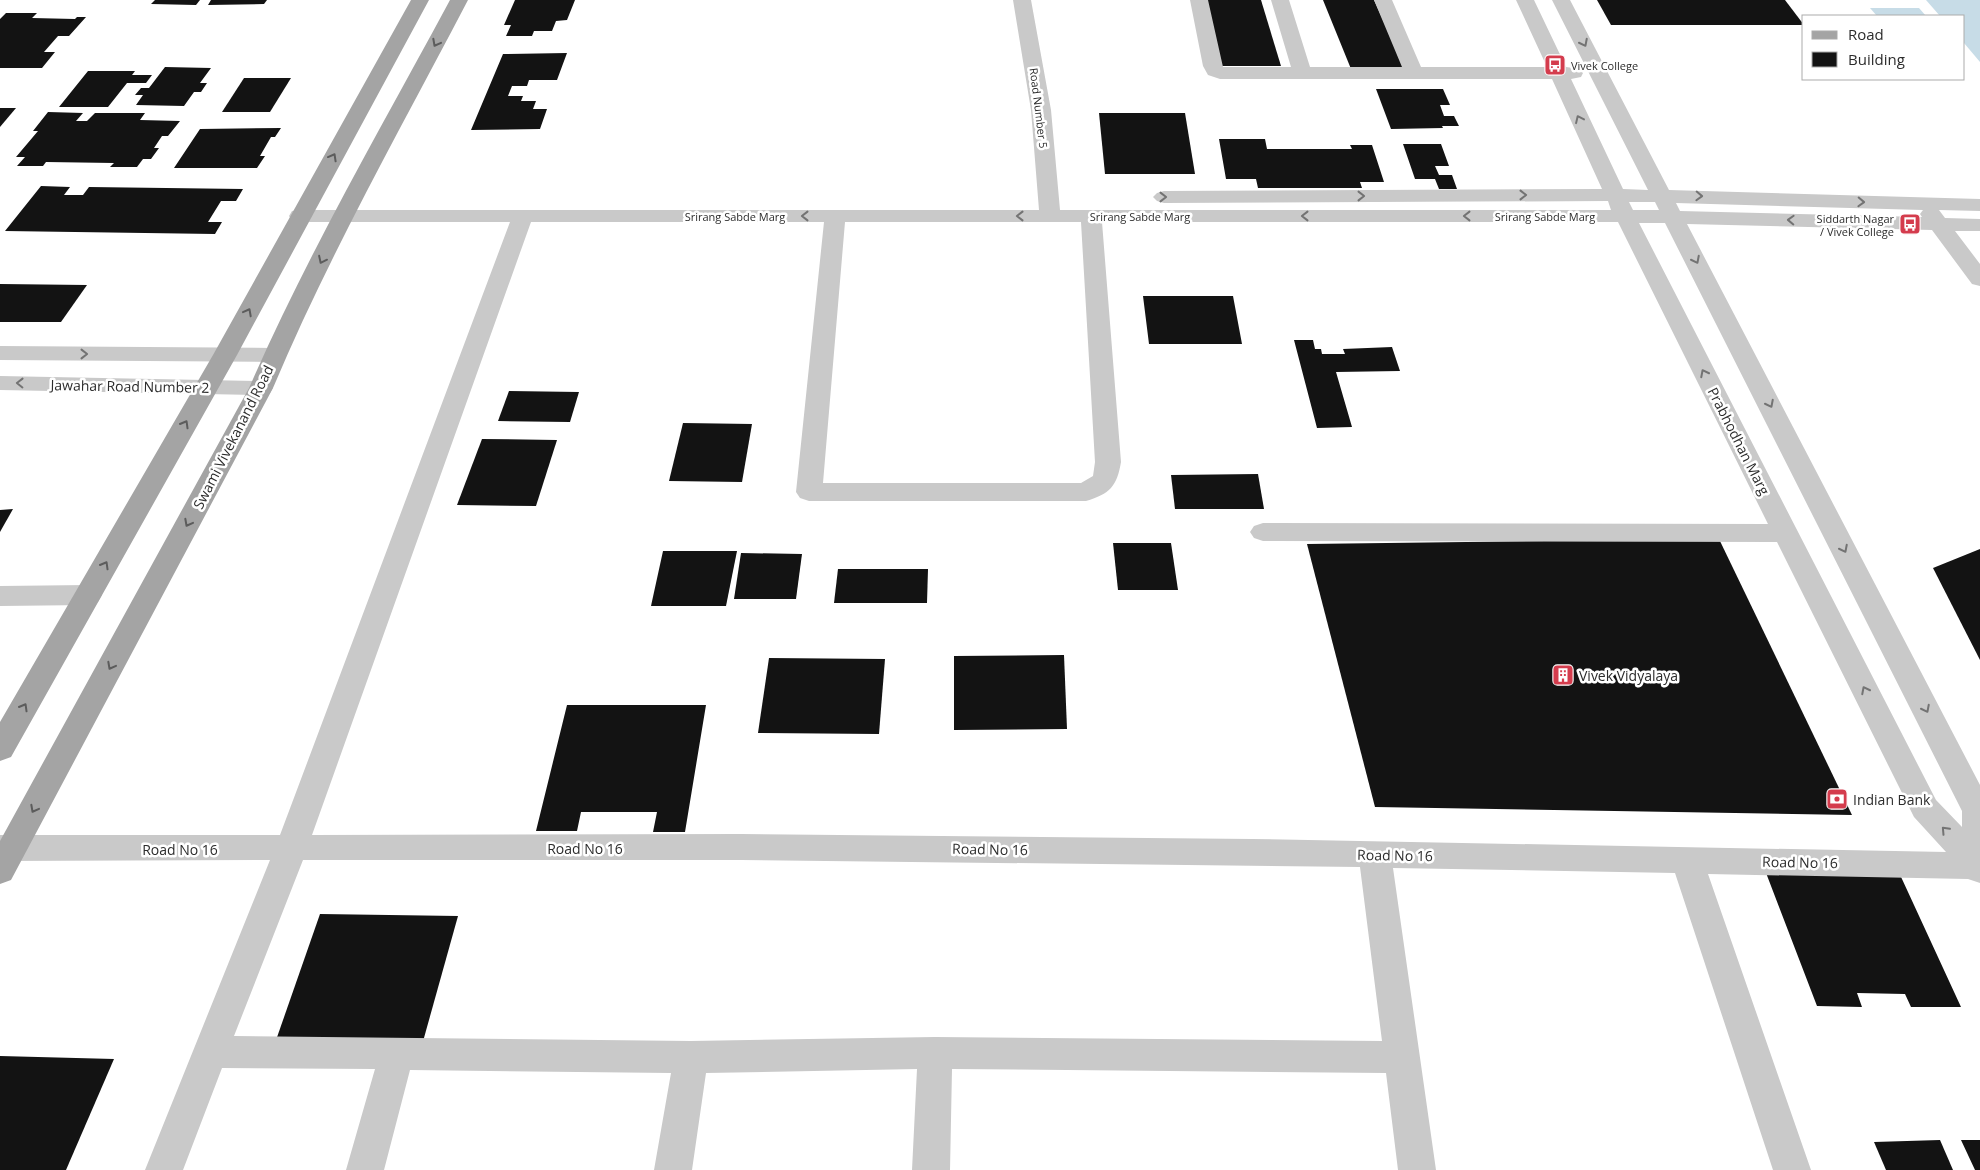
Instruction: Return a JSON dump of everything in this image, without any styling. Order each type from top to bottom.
[{"type":"main road","points":[[0,749],[225,355],[420,0]]},
{"type":"main road","name":"Swami Vivekanand Road","points":[[4,856],[261,388],[275,355],[348,208],[459,0]]},
{"type":"street","name":"Road Number 5","points":[[1022,0],[1041,110],[1049,207]]},
{"type":"street","points":[[1199,0],[1215,71],[1229,73],[1598,73]]},
{"type":"street","points":[[1280,0],[1302,73]]},
{"type":"street","points":[[1383,0],[1414,73]]},
{"type":"street","name":"Prabhodhan Marg","points":[[1525,0],[1558,73],[1613,144],[1620,205],[1925,808],[1979,867]]},
{"type":"street","points":[[1561,0],[1598,73],[1613,144],[1667,206],[1978,811],[1979,867]]},
{"type":"street","points":[[1924,204],[1980,279]]},
{"type":"street","name":"Srirang Sabde Marg","points":[[348,208],[522,216],[835,216],[1049,207],[1090,216],[1620,205]]},
{"type":"street","name":"Srirang Sabde Marg","points":[[305,208],[1620,205],[1667,206],[1938,224],[1980,225]]},
{"type":"street","points":[[1667,206],[1980,205]]},
{"type":"street","points":[[164,1170],[291,849],[522,216]]},
{"type":"street","points":[[835,216],[809,492],[1086,492],[1105,480],[1108,462],[1090,216]]},
{"type":"street","points":[[0,353],[275,355]]},
{"type":"street","name":"Jawahar Road Number 2","points":[[0,383],[261,388]]},
{"type":"street","points":[[1263,532],[1785,533]]},
{"type":"street","points":[[0,596],[88,595]]},
{"type":"street","name":"Road No 16","points":[[4,856],[291,849],[751,847],[1687,860],[1979,867]]},
{"type":"street","points":[[1375,855],[1417,1170]]},
{"type":"street","points":[[1687,860],[1792,1170]]},
{"type":"street","points":[[211,1052],[691,1057],[935,1053],[1402,1057]]},
{"type":"street","points":[[931,1170],[935,1053]]},
{"type":"street","points":[[365,1170],[397,1054]]},
{"type":"street","points":[[673,1170],[691,1057]]},
{"type":"water","points":[[1926,0],[1980,0],[1980,62],[1965,44],[1965,15],[1939,15]]},
{"type":"water","points":[[1870,8],[1919,8],[1925,15],[1876,15]]},
{"type":"building","points":[[155,0],[200,0],[196,5],[151,4]]},
{"type":"building","points":[[211,0],[267,0],[264,4],[208,5]]},
{"type":"building","points":[[515,0],[575,0],[567,20],[556,21],[552,31],[534,31],[532,36],[506,36],[511,25],[504,25]]},
{"type":"building","points":[[1205,0],[1261,0],[1281,66],[1222,66]]},
{"type":"building","points":[[1323,0],[1374,0],[1405,68],[1351,69]]},
{"type":"building","points":[[1597,0],[1785,0],[1802,22],[1802,25],[1611,25]]},
{"type":"building","points":[[6,13],[37,13],[32,18],[75,19],[77,17],[86,17],[69,36],[58,36],[44,52],[55,52],[42,68],[0,68],[0,19]]},
{"type":"building","points":[[567,53],[557,80],[529,80],[527,86],[512,86],[508,96],[523,96],[521,101],[536,101],[533,109],[547,109],[540,129],[471,130],[503,54]]},
{"type":"building","points":[[165,67],[211,68],[200,83],[207,83],[201,92],[194,92],[184,106],[136,105],[143,95],[135,95],[141,88],[149,88]]},
{"type":"building","points":[[88,71],[135,71],[132,75],[152,75],[146,83],[127,83],[108,107],[59,107]]},
{"type":"building","points":[[244,78],[291,78],[270,112],[222,112]]},
{"type":"building","points":[[1376,89],[1443,89],[1450,105],[1440,105],[1444,116],[1454,116],[1459,126],[1391,129]]},
{"type":"building","points":[[0,108],[16,108],[0,127]]},
{"type":"building","points":[[48,112],[83,113],[76,121],[87,121],[95,113],[145,113],[140,120],[180,121],[168,136],[162,136],[154,148],[159,148],[151,159],[143,159],[137,167],[110,167],[114,163],[46,162],[43,166],[17,166],[25,157],[16,157],[38,131],[33,131]]},
{"type":"building","points":[[1099,113],[1185,113],[1195,174],[1105,174]]},
{"type":"building","points":[[281,128],[275,137],[271,137],[260,156],[265,156],[257,168],[174,168],[200,129]]},
{"type":"building","points":[[1219,139],[1265,139],[1267,149],[1352,149],[1350,145],[1372,145],[1384,182],[1360,182],[1362,188],[1258,188],[1256,179],[1226,179]]},
{"type":"building","points":[[1403,144],[1441,144],[1449,166],[1435,166],[1439,175],[1452,175],[1457,189],[1439,189],[1435,179],[1415,179]]},
{"type":"building","points":[[41,186],[70,187],[64,195],[83,195],[89,187],[243,189],[236,201],[221,201],[208,222],[222,222],[215,234],[5,231]]},
{"type":"building","points":[[0,284],[87,285],[61,322],[0,322]]},
{"type":"building","points":[[1143,296],[1233,296],[1242,344],[1149,344]]},
{"type":"building","points":[[1294,340],[1313,340],[1315,349],[1321,349],[1322,354],[1345,354],[1343,349],[1392,347],[1400,371],[1336,372],[1352,427],[1317,428]]},
{"type":"building","points":[[509,391],[579,392],[570,422],[498,421]]},
{"type":"building","points":[[683,423],[752,424],[742,482],[669,481]]},
{"type":"building","points":[[482,439],[557,440],[536,506],[457,505]]},
{"type":"building","points":[[1258,474],[1264,509],[1175,509],[1171,475]]},
{"type":"building","points":[[13,509],[0,532],[0,510]]},
{"type":"building","name":"Vivek Vidyalaya","points":[[1719,539],[1852,815],[1375,807],[1307,544]]},
{"type":"building","points":[[1113,543],[1171,543],[1178,590],[1118,590]]},
{"type":"building","points":[[1980,549],[1980,660],[1933,568]]},
{"type":"building","points":[[663,551],[737,551],[726,606],[651,606]]},
{"type":"building","points":[[741,553],[802,554],[796,599],[734,599]]},
{"type":"building","points":[[838,569],[928,569],[927,603],[834,603]]},
{"type":"building","points":[[1064,655],[1067,729],[954,730],[954,656]]},
{"type":"building","points":[[769,658],[885,659],[879,734],[758,733]]},
{"type":"building","points":[[567,705],[706,705],[685,832],[653,832],[657,812],[581,812],[577,831],[536,831]]},
{"type":"building","points":[[1763,865],[1896,866],[1961,1007],[1911,1007],[1905,994],[1857,993],[1862,1007],[1817,1006]]},
{"type":"building","points":[[320,914],[458,916],[422,1045],[275,1043]]},
{"type":"building","points":[[0,1056],[114,1059],[66,1170],[0,1170]]},
{"type":"building","points":[[1940,1140],[1953,1170],[1886,1170],[1874,1142]]},
{"type":"building","points":[[1961,1140],[1980,1140],[1980,1170],[1975,1170]]},
{"type":"place","name":"Vivek College","points":[[1555,65]]},
{"type":"place","name":"Siddarth Nagar / Vivek College","points":[[1910,224]]},
{"type":"place","name":"Vivek Vidyalaya","points":[[1563,675]]},
{"type":"place","name":"Indian Bank","points":[[1837,799]]}]
